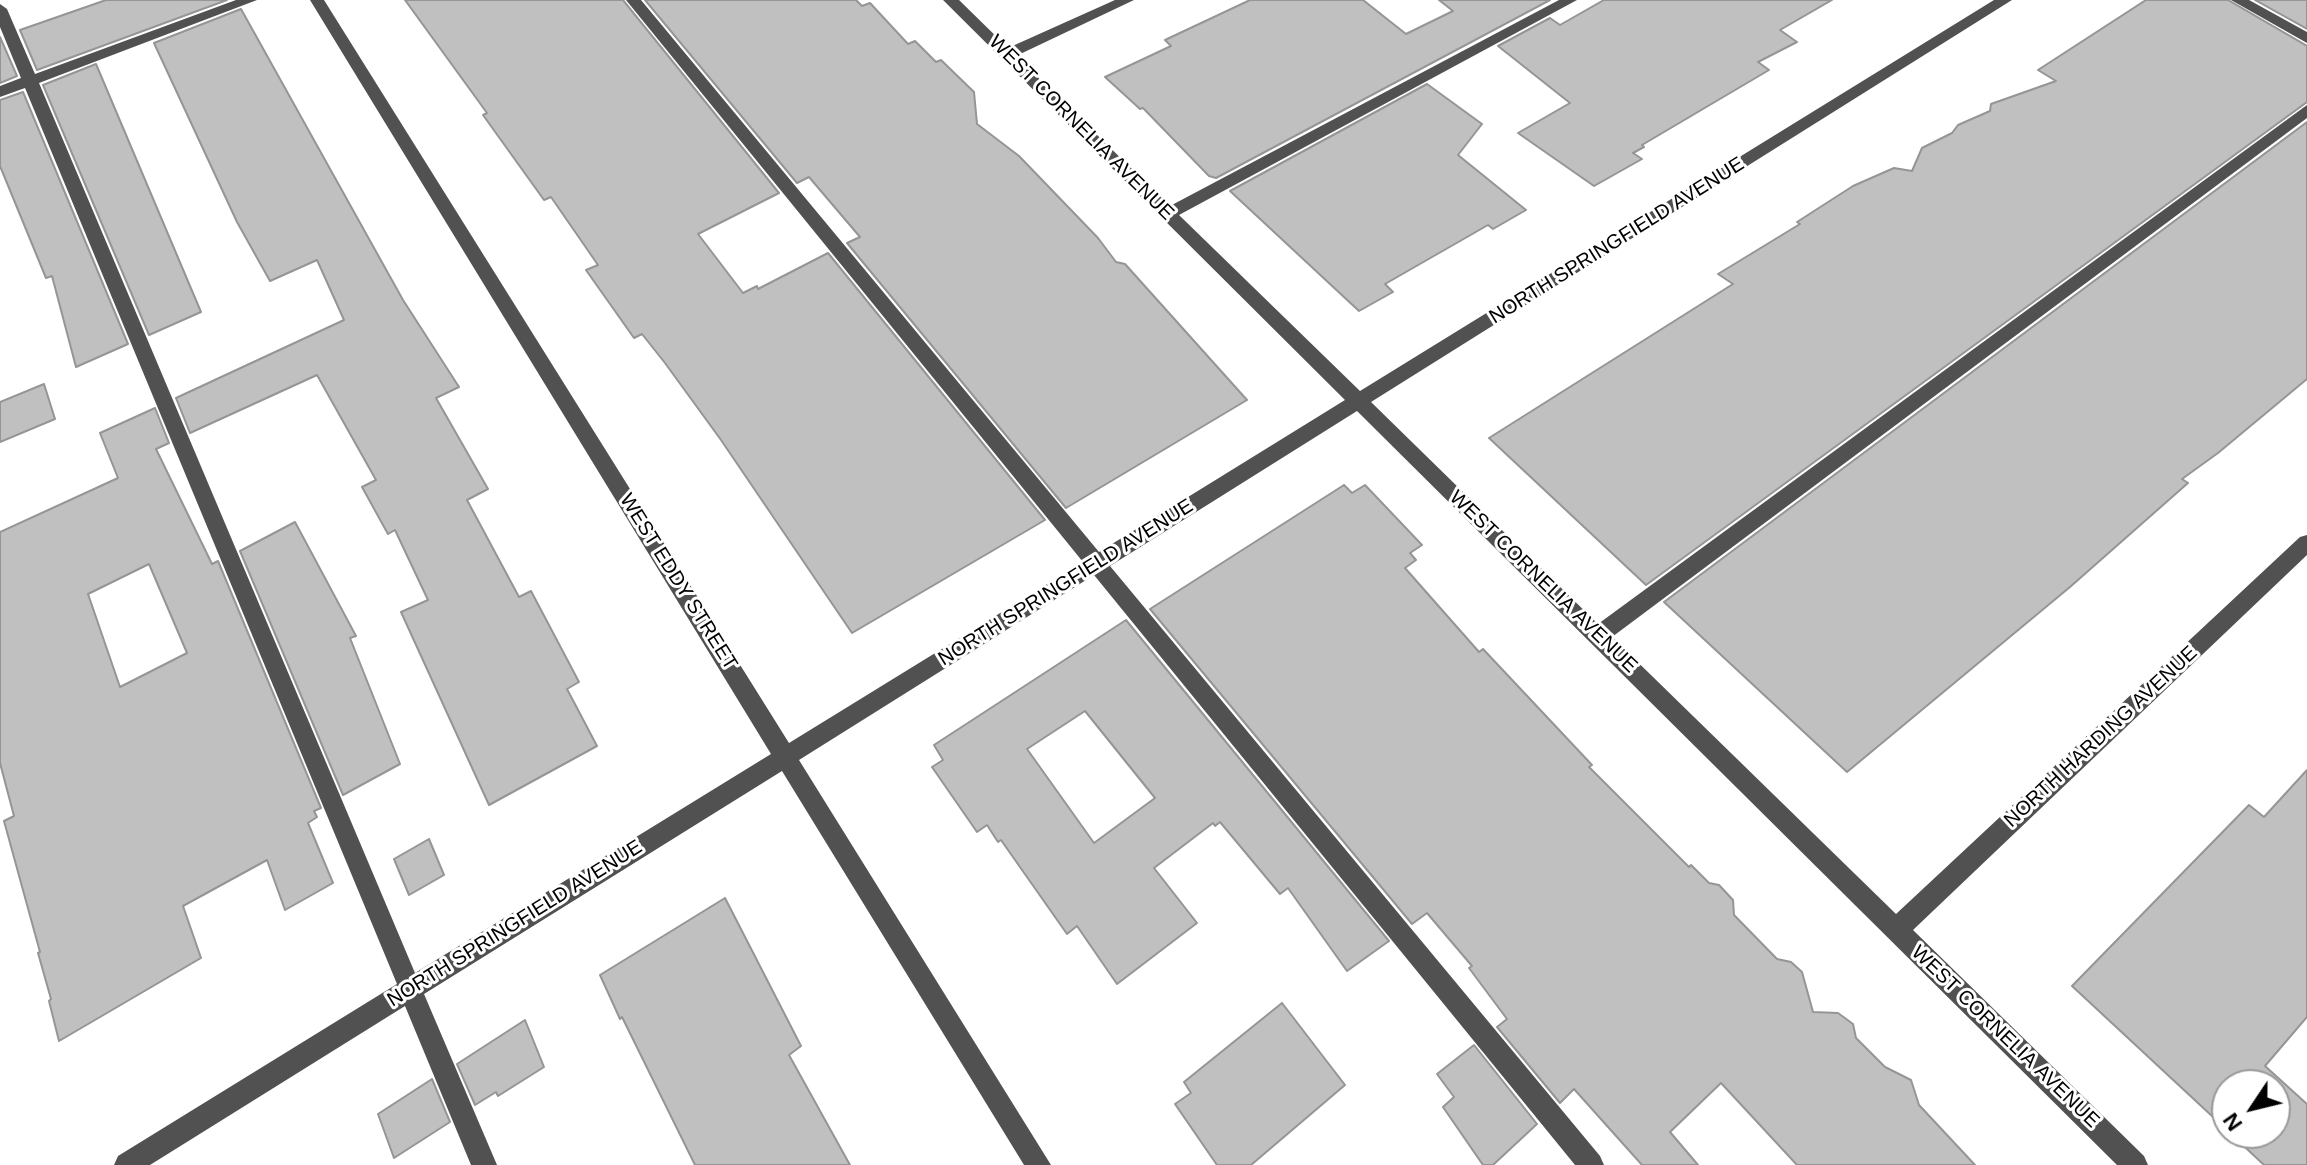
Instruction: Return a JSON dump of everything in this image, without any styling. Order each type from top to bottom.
[{"type":"street","points":[[0,92],[250,0]]},
{"type":"street","name":"WEST EDDY STREET","points":[[317,0],[1038,1165]]},
{"type":"street","points":[[633,0],[1591,1165]]},
{"type":"street","name":"WEST CORNELIA AVENUE","points":[[950,0],[2135,1165]]},
{"type":"street","points":[[1006,55],[1127,0]]},
{"type":"street","points":[[1168,214],[1570,0]]},
{"type":"street","name":"NORTH SPRINGFIELD AVENUE","points":[[127,1165],[2005,0]]},
{"type":"street","points":[[2238,0],[2307,38]]},
{"type":"street","points":[[0,9],[484,1165]]},
{"type":"street","points":[[1598,636],[2307,110]]},
{"type":"street","name":"NORTH HARDING AVENUE","points":[[1896,930],[2307,543]]},
{"type":"building","points":[[106,0],[227,0],[37,70],[20,30]]},
{"type":"building","points":[[405,0],[623,0],[779,193],[698,234],[743,293],[757,286],[758,289],[828,253],[1045,520],[852,633],[665,363],[642,334],[634,338],[586,270],[598,265],[551,197],[544,200],[483,115],[487,113]]},
{"type":"building","points":[[645,0],[856,0],[862,6],[870,3],[908,44],[915,41],[936,62],[941,60],[974,92],[977,124],[1019,156],[1098,238],[1116,262],[1125,264],[1247,400],[1066,508],[847,243],[860,237],[809,177],[797,183]]},
{"type":"building","points":[[1250,0],[1363,0],[1406,34],[1453,11],[1439,0],[1550,0],[1216,178],[1209,176],[1143,108],[1140,109],[1105,77],[1171,46],[1165,40]]},
{"type":"building","points":[[1604,0],[1832,0],[1780,30],[1797,42],[1758,62],[1769,70],[1642,145],[1644,147],[1633,153],[1642,159],[1594,186],[1518,133],[1570,103],[1498,46],[1550,18],[1560,25]]},
{"type":"building","points":[[2146,0],[2228,0],[2307,46],[2307,102],[1646,585],[1489,438],[1733,284],[1718,274],[1800,224],[1797,222],[1853,186],[1894,168],[1912,171],[1922,148],[1952,133],[1958,125],[1990,111],[1991,104],[2056,81],[2038,70]]},
{"type":"building","points":[[2255,0],[2307,0],[2307,29]]},
{"type":"building","points":[[241,9],[403,300],[459,387],[436,398],[488,489],[467,500],[519,597],[531,591],[579,682],[567,689],[597,746],[489,805],[401,612],[428,600],[395,530],[388,534],[362,487],[376,480],[317,375],[190,433],[176,398],[344,320],[317,260],[270,281],[237,222],[154,43]]},
{"type":"building","points":[[0,37],[17,76],[0,83]]},
{"type":"building","points":[[96,64],[201,312],[149,335],[43,85]]},
{"type":"building","points":[[1427,84],[1482,124],[1458,155],[1526,210],[1493,229],[1488,225],[1385,284],[1393,292],[1359,311],[1230,191]]},
{"type":"building","points":[[23,92],[128,344],[76,367],[52,276],[46,278],[0,166],[0,100]]},
{"type":"building","points":[[2307,122],[2307,379],[2182,479],[2188,483],[2070,587],[1847,772],[1664,602]]},
{"type":"building","points":[[44,384],[55,419],[0,442],[0,402]]},
{"type":"building","points":[[155,408],[169,443],[156,449],[212,564],[218,561],[321,808],[314,811],[317,817],[308,823],[333,883],[285,910],[267,860],[183,906],[201,958],[59,1041],[40,952],[4,821],[14,816],[0,763],[0,532],[118,478],[100,433]],"holes":[[[149,564],[187,653],[120,687],[88,594]]]},
{"type":"building","points":[[1344,485],[1352,493],[1365,485],[1422,545],[1410,553],[1416,560],[1405,568],[1479,652],[1483,649],[1592,765],[1589,767],[1689,867],[1691,865],[1709,883],[1719,885],[1733,900],[1734,915],[1777,959],[1791,962],[1802,972],[1813,1012],[1838,1013],[1853,1024],[1856,1038],[1885,1067],[1911,1080],[1919,1105],[1975,1165],[1797,1165],[1721,1083],[1670,1132],[1698,1165],[1642,1165],[1574,1089],[1560,1103],[1497,1027],[1507,1019],[1469,968],[1472,966],[1427,913],[1412,924],[1150,609]]},
{"type":"building","points":[[295,522],[356,636],[350,638],[400,764],[343,795],[240,551]]},
{"type":"building","points":[[1126,620],[1389,941],[1347,971],[1288,888],[1280,894],[1220,822],[1215,826],[1213,823],[1154,868],[1197,923],[1117,984],[1077,926],[1067,934],[1001,840],[998,842],[987,825],[977,832],[932,767],[943,760],[934,745]],"holes":[[[1085,711],[1155,798],[1094,843],[1027,749]]]},
{"type":"building","points":[[2307,770],[2307,1017],[2265,1066],[2268,1069],[2211,1069],[2211,1115],[2072,986],[2249,805],[2264,817]]},
{"type":"building","points":[[429,839],[444,875],[409,895],[394,859]]},
{"type":"building","points":[[725,898],[801,1046],[789,1055],[850,1165],[695,1165],[622,1017],[620,1019],[600,975]]},
{"type":"building","points":[[1282,1003],[1345,1085],[1251,1165],[1217,1165],[1175,1104],[1191,1093],[1184,1082]]},
{"type":"building","points":[[525,1020],[544,1067],[498,1096],[496,1092],[475,1105],[457,1064]]},
{"type":"building","points":[[1474,1045],[1537,1124],[1493,1165],[1483,1165],[1443,1107],[1454,1097],[1437,1074]]},
{"type":"building","points":[[432,1079],[450,1122],[394,1158],[378,1114]]},
{"type":"building","points":[[2291,1090],[2307,1104],[2307,1165],[2264,1165],[2247,1149],[2291,1149]]}]
